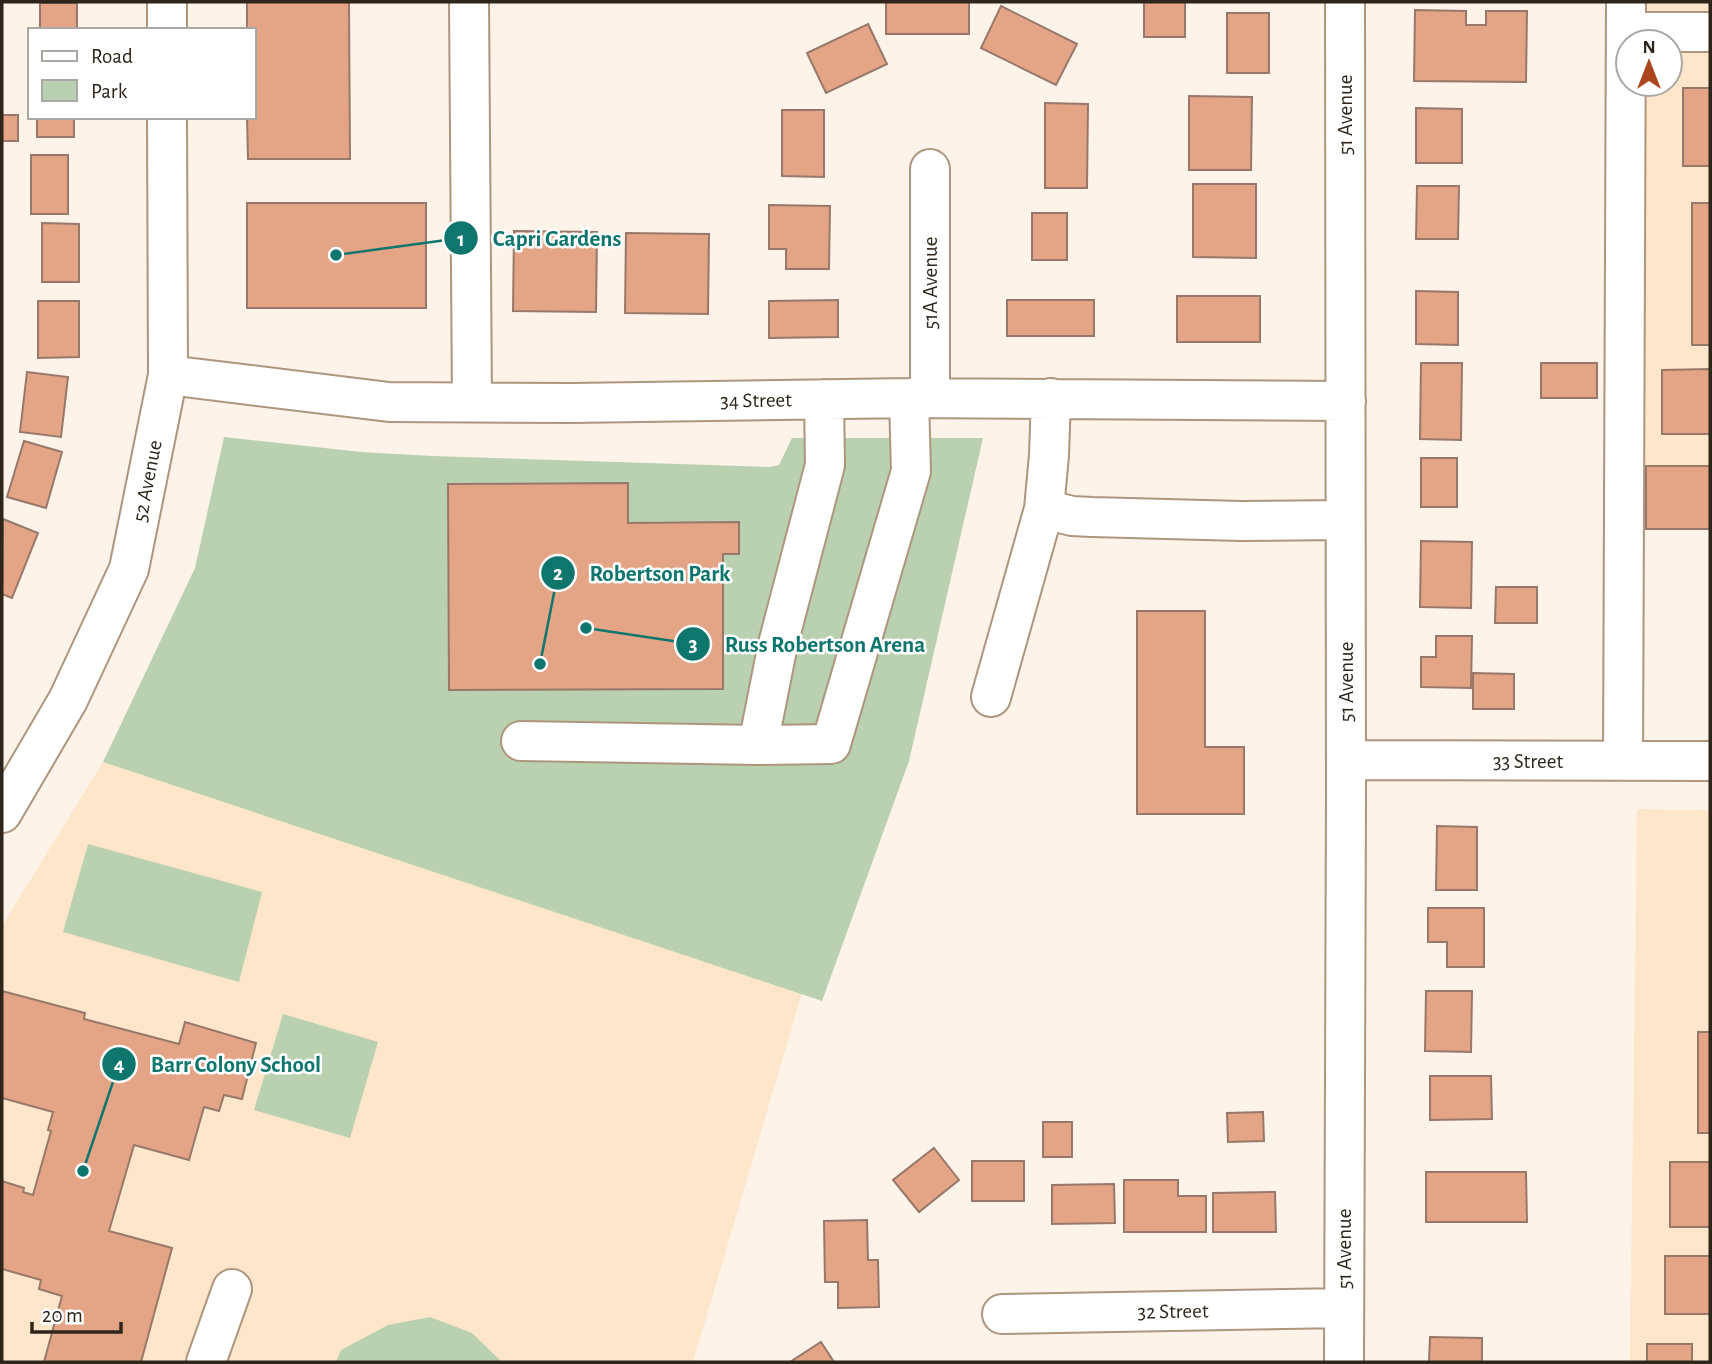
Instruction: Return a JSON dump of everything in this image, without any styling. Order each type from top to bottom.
[{"type":"street","points":[[167,2],[167,28]]},
{"type":"street","points":[[469,2],[472,402]]},
{"type":"street","name":"51 Avenue","points":[[1344,1362],[1345,2]]},
{"type":"street","points":[[1623,761],[1626,17],[1710,32]]},
{"type":"street","name":"52 Avenue","points":[[2,813],[68,700],[130,569],[169,375],[167,119]]},
{"type":"street","name":"51A Avenue","points":[[758,745],[831,744],[911,471],[919,398],[930,169]]},
{"type":"street","name":"34 Street","points":[[169,375],[389,402],[919,398],[1346,401]]},
{"type":"street","points":[[990,697],[1044,509],[1051,398]]},
{"type":"street","points":[[521,741],[758,745],[778,644],[825,465],[824,399]]},
{"type":"street","points":[[1044,509],[1072,516],[1092,517],[1241,521],[1346,520]]},
{"type":"street","name":"33 Street","points":[[1346,760],[1710,761]]},
{"type":"street","points":[[206,1362],[232,1289]]},
{"type":"street","name":"32 Street","points":[[1002,1314],[1343,1308]]},
{"type":"shaded area","points":[[1643,2],[1710,2],[1710,515],[1638,515],[1642,98],[1684,98],[1684,28],[1642,28]]},
{"type":"shaded area","points":[[103,762],[802,993],[693,1362],[2,1362],[2,926]]},
{"type":"shaded area","points":[[1637,809],[1710,810],[1710,1362],[1630,1362]]},
{"type":"green space","points":[[224,437],[361,452],[433,456],[770,467],[779,465],[792,438],[983,438],[909,761],[822,1001],[103,762],[195,568]]},
{"type":"green space","points":[[88,844],[262,892],[239,982],[63,932]]},
{"type":"green space","points":[[283,1014],[378,1042],[350,1138],[254,1110]]},
{"type":"green space","points":[[430,1317],[472,1333],[502,1362],[336,1362],[341,1350],[388,1325]]},
{"type":"building","points":[[247,2],[349,2],[350,159],[248,159],[247,119],[256,119],[256,28],[247,28]]},
{"type":"building","points":[[886,2],[969,2],[969,34],[886,34]]},
{"type":"building","points":[[1144,2],[1185,2],[1185,37],[1144,37]]},
{"type":"building","points":[[40,3],[77,3],[77,28],[40,28]]},
{"type":"building","points":[[1001,6],[1077,44],[1056,85],[981,48]]},
{"type":"building","points":[[1415,10],[1466,11],[1466,25],[1486,25],[1486,11],[1527,11],[1526,82],[1414,81]]},
{"type":"building","points":[[1227,13],[1269,13],[1269,73],[1227,73]]},
{"type":"building","points":[[868,24],[887,64],[826,93],[807,53]]},
{"type":"building","points":[[1684,88],[1710,88],[1710,166],[1683,166]]},
{"type":"building","points":[[1189,96],[1252,97],[1251,170],[1189,170]]},
{"type":"building","points":[[1045,103],[1088,104],[1087,188],[1045,188]]},
{"type":"building","points":[[1416,108],[1462,109],[1462,163],[1416,163]]},
{"type":"building","points":[[782,110],[824,110],[824,177],[782,176]]},
{"type":"building","points":[[2,115],[18,115],[18,141],[2,141]]},
{"type":"building","points":[[37,119],[74,119],[74,137],[37,137]]},
{"type":"building","points":[[31,155],[68,155],[68,214],[31,214]]},
{"type":"building","points":[[1193,184],[1256,184],[1256,258],[1193,257]]},
{"type":"building","points":[[1417,186],[1459,186],[1458,239],[1416,239]]},
{"type":"building","points":[[247,203],[426,203],[426,308],[247,308]]},
{"type":"building","points":[[1692,203],[1710,203],[1710,345],[1692,345]]},
{"type":"building","points":[[769,205],[830,206],[829,269],[786,269],[786,249],[769,249]]},
{"type":"building","points":[[1032,213],[1067,213],[1067,260],[1032,260]]},
{"type":"building","points":[[42,223],[79,224],[79,282],[42,282]]},
{"type":"building","points":[[514,231],[597,232],[596,312],[513,311]]},
{"type":"building","points":[[626,233],[709,234],[708,314],[625,313]]},
{"type":"building","points":[[1416,291],[1458,292],[1458,345],[1416,344]]},
{"type":"building","points":[[1177,296],[1260,296],[1260,342],[1177,342]]},
{"type":"building","points":[[838,300],[838,337],[769,338],[769,301]]},
{"type":"building","points":[[1007,300],[1094,300],[1094,336],[1007,336]]},
{"type":"building","points":[[38,301],[79,301],[79,357],[38,358]]},
{"type":"building","points":[[1421,363],[1462,363],[1461,440],[1420,439]]},
{"type":"building","points":[[1541,363],[1597,363],[1597,398],[1541,398]]},
{"type":"building","points":[[1710,369],[1710,434],[1662,434],[1662,370]]},
{"type":"building","points":[[27,372],[68,377],[61,437],[20,432]]},
{"type":"building","points":[[24,441],[62,452],[46,508],[7,497]]},
{"type":"building","points":[[1421,458],[1457,458],[1457,507],[1421,507]]},
{"type":"building","points":[[1646,466],[1710,466],[1710,529],[1646,529]]},
{"type":"building","points":[[628,483],[628,523],[739,522],[739,554],[723,554],[723,689],[449,690],[448,484]]},
{"type":"building","points":[[3,519],[38,533],[12,598],[2,594]]},
{"type":"building","points":[[1421,541],[1472,542],[1471,608],[1420,607]]},
{"type":"building","points":[[1496,587],[1537,587],[1537,623],[1495,623]]},
{"type":"building","points":[[1137,611],[1205,611],[1205,747],[1244,747],[1244,814],[1137,814]]},
{"type":"building","points":[[1436,636],[1472,636],[1471,688],[1421,687],[1421,657],[1436,657]]},
{"type":"building","points":[[1473,673],[1514,674],[1514,709],[1473,709]]},
{"type":"building","points":[[1437,826],[1477,827],[1477,890],[1436,890]]},
{"type":"building","points":[[1428,908],[1484,908],[1484,967],[1447,967],[1447,942],[1428,942]]},
{"type":"building","points":[[2,991],[85,1013],[84,1019],[179,1044],[185,1022],[256,1043],[242,1099],[224,1095],[219,1111],[204,1107],[189,1160],[134,1145],[109,1231],[172,1248],[141,1362],[44,1362],[62,1296],[39,1289],[41,1280],[2,1269],[2,1181],[24,1188],[23,1192],[33,1195],[51,1131],[48,1130],[53,1112],[2,1098]]},
{"type":"building","points":[[1426,991],[1472,991],[1471,1052],[1425,1051]]},
{"type":"building","points":[[1698,1032],[1710,1032],[1710,1133],[1698,1133]]},
{"type":"building","points":[[1430,1076],[1491,1076],[1492,1119],[1430,1120]]},
{"type":"building","points":[[1263,1112],[1264,1141],[1228,1142],[1227,1113]]},
{"type":"building","points":[[1043,1122],[1072,1122],[1072,1157],[1043,1157]]},
{"type":"building","points":[[934,1148],[959,1180],[919,1212],[893,1180]]},
{"type":"building","points":[[972,1161],[1024,1161],[1024,1201],[972,1201]]},
{"type":"building","points":[[1670,1162],[1710,1162],[1710,1227],[1670,1227]]},
{"type":"building","points":[[1426,1172],[1526,1172],[1527,1222],[1426,1222]]},
{"type":"building","points":[[1124,1180],[1178,1180],[1178,1196],[1206,1196],[1206,1232],[1124,1232]]},
{"type":"building","points":[[1114,1184],[1115,1223],[1052,1224],[1052,1185]]},
{"type":"building","points":[[1275,1192],[1276,1232],[1213,1232],[1213,1193]]},
{"type":"building","points":[[867,1220],[868,1260],[878,1260],[879,1307],[838,1308],[838,1282],[825,1282],[824,1221]]},
{"type":"building","points":[[1665,1256],[1710,1256],[1710,1314],[1665,1314]]},
{"type":"building","points":[[1430,1337],[1482,1338],[1482,1362],[1429,1362]]},
{"type":"building","points":[[821,1342],[834,1362],[790,1362]]},
{"type":"building","points":[[1647,1344],[1692,1344],[1692,1362],[1647,1362]]},
{"type":"place","name":"Capri Gardens","points":[[336,255]]},
{"type":"place","name":"Russ Robertson Arena","points":[[586,628]]},
{"type":"place","name":"Robertson Park","points":[[540,664]]},
{"type":"place","name":"Barr Colony School","points":[[83,1171]]}]
